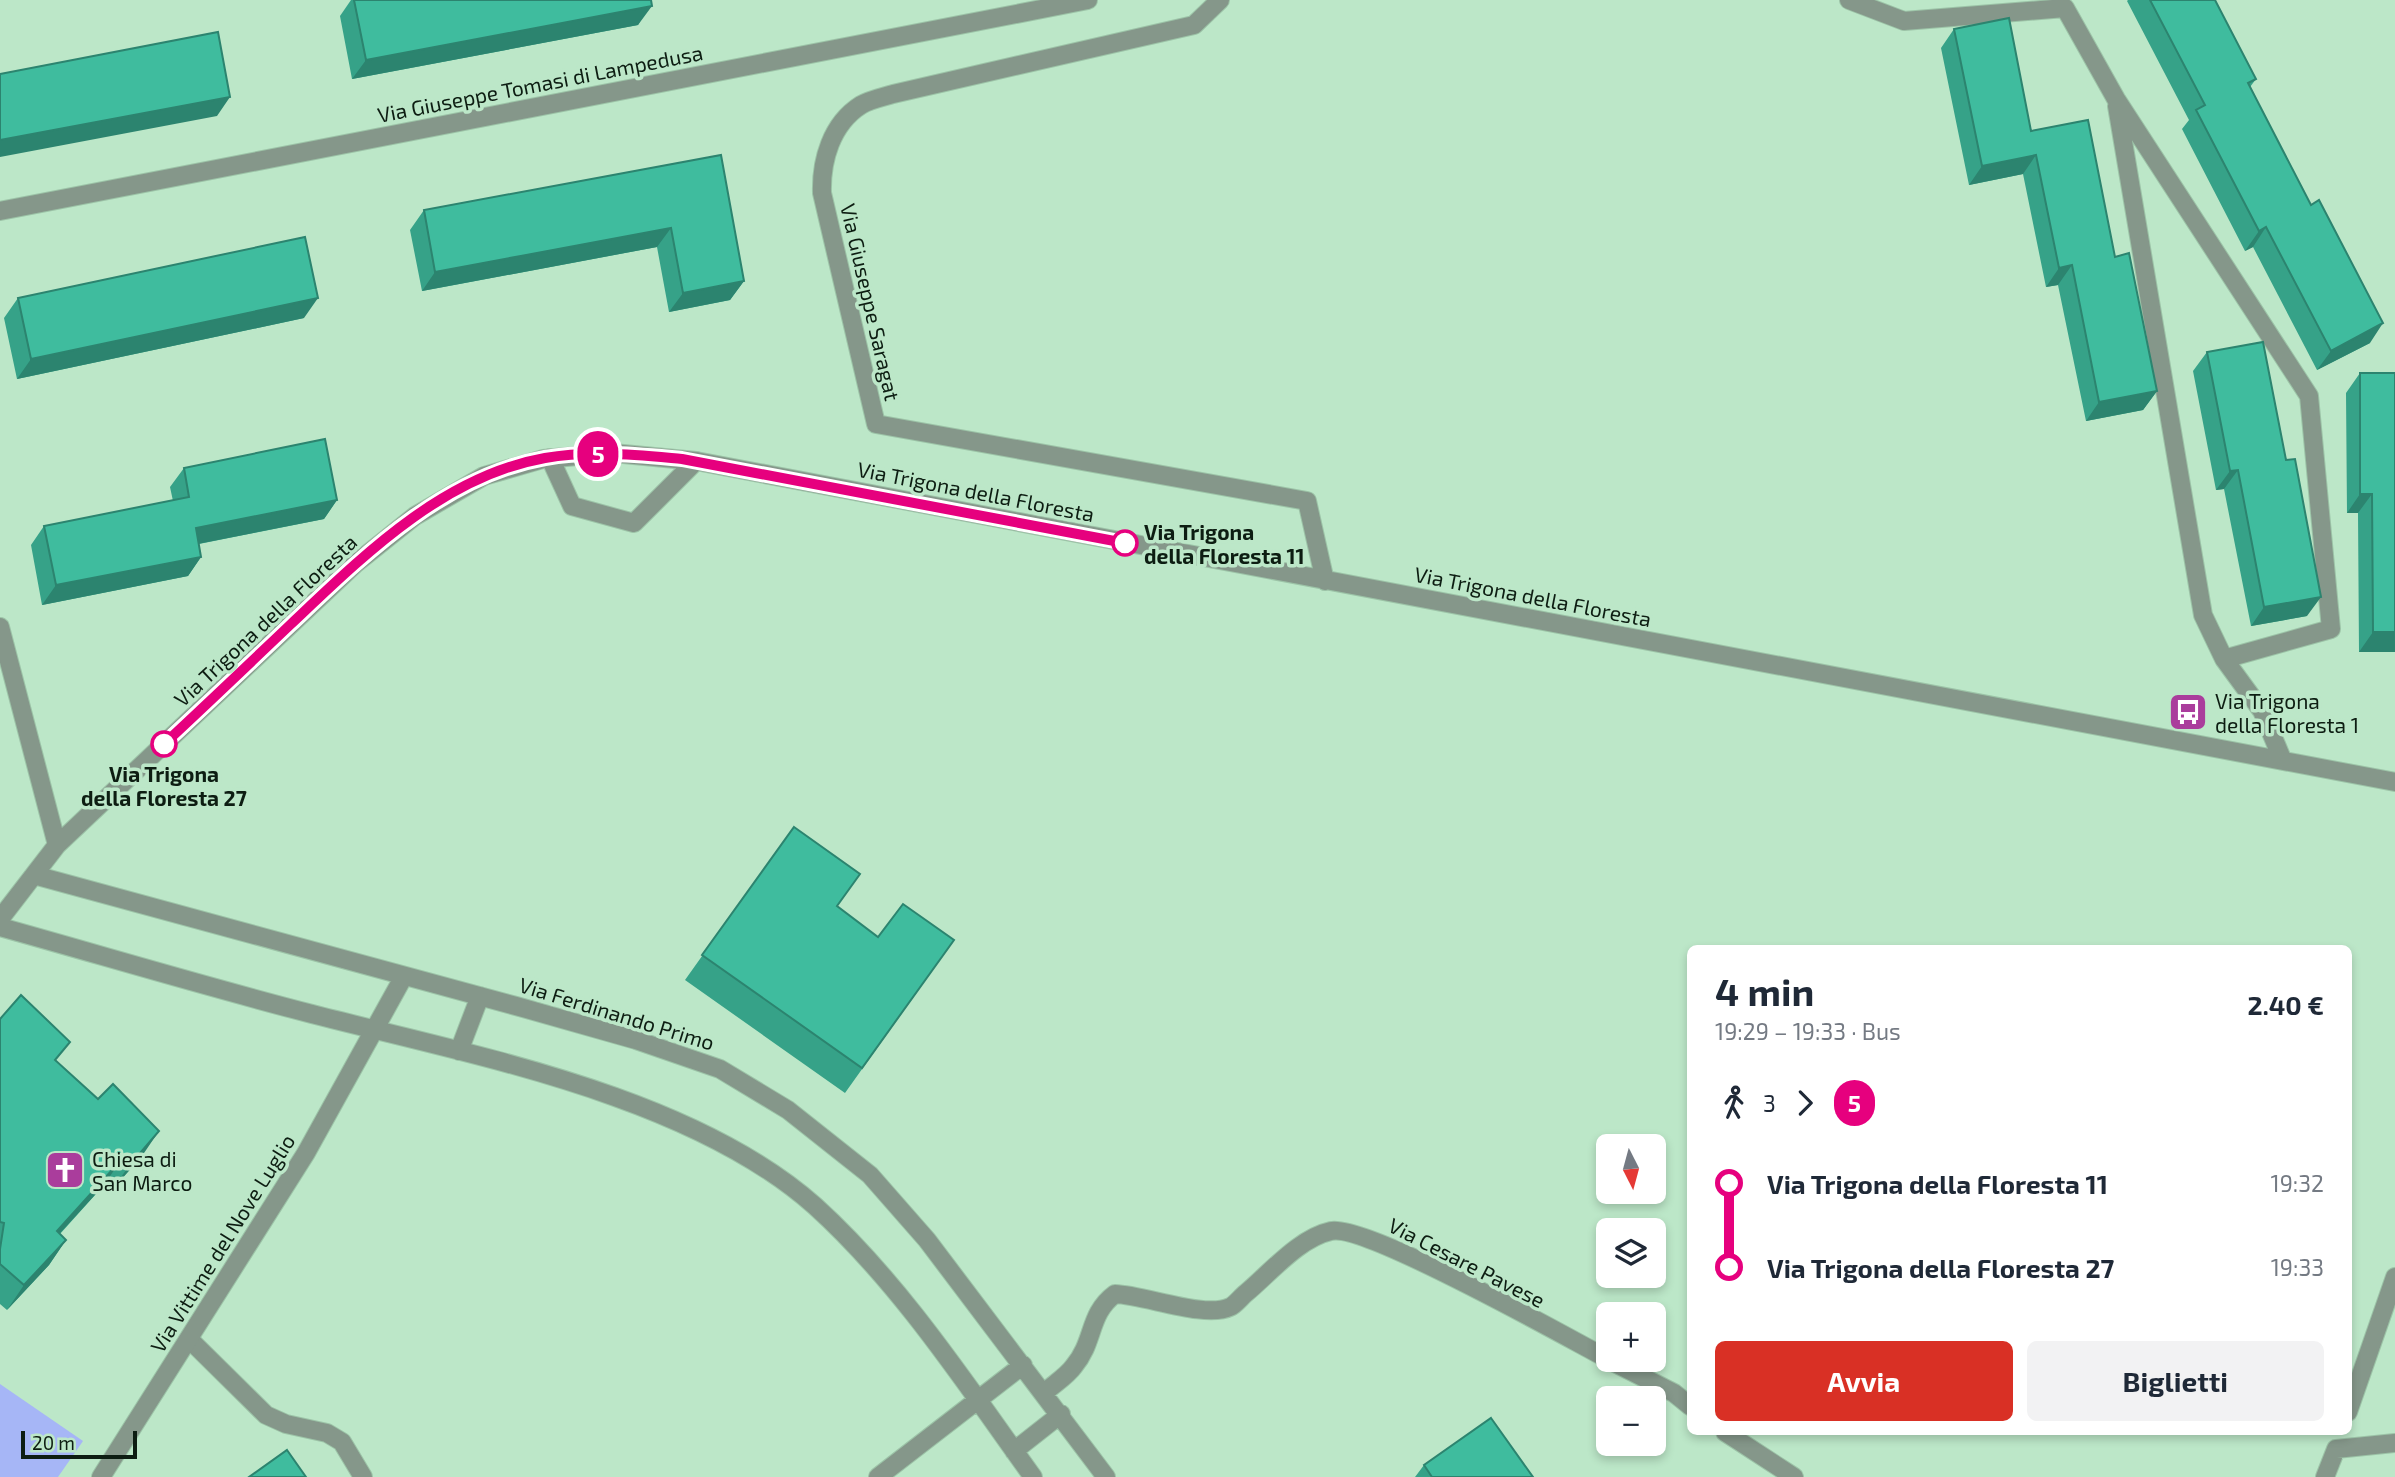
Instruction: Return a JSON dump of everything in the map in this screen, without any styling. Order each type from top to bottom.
[{"type":"street","name":"Via Giuseppe Tomasi di Lampedusa","points":[[0,211],[1088,0]]},
{"type":"street","name":"Via Giuseppe Saragat","points":[[1220,0],[1194,25],[892,94],[861,105],[841,125],[827,149],[821,170],[822,193],[876,424],[1307,501],[1325,580]]},
{"type":"street","points":[[1849,0],[1904,21],[2065,8],[2116,100],[2309,396],[2331,629],[2224,659]]},
{"type":"street","points":[[2116,100],[2203,615],[2224,659],[2262,711],[2283,761]]},
{"type":"street","name":"Via Trigona della Floresta","points":[[0,919],[57,845],[355,564],[415,516],[484,476],[550,458],[612,453],[696,461],[2395,782]]},
{"type":"street","points":[[550,458],[572,506],[634,523],[696,461]]},
{"type":"street","points":[[0,627],[57,845]]},
{"type":"street","name":"Via Ferdinando Primo","points":[[34,875],[636,1040],[720,1069],[788,1110],[870,1175],[927,1240],[1107,1477]]},
{"type":"street","points":[[0,927],[459,1051],[612,1096],[691,1129],[754,1160],[814,1206],[874,1268],[978,1401],[1033,1477]]},
{"type":"street","name":"Via Vittime del Nove Luglio","points":[[101,1477],[306,1153],[377,1031],[404,976]]},
{"type":"street","points":[[459,1051],[480,996]]},
{"type":"street","name":"Via Cesare Pavese","points":[[1044,1392],[1074,1366],[1089,1339],[1099,1306],[1115,1294],[1136,1295],[1205,1310],[1229,1307],[1301,1246],[1332,1230],[1363,1236],[1401,1252],[1596,1353]]},
{"type":"street","points":[[2352,1401],[2395,1278]]},
{"type":"street","points":[[189,1339],[266,1415],[286,1424],[327,1433],[342,1443],[363,1477]]},
{"type":"street","points":[[878,1477],[1023,1365]]},
{"type":"street","name":"Via Cesare Pavese","points":[[1633,1372],[1674,1393],[1687,1404]]},
{"type":"street","points":[[1014,1451],[1061,1414]]},
{"type":"street","points":[[1730,1435],[1794,1477]]},
{"type":"street","points":[[2325,1477],[2341,1435]]},
{"type":"street","points":[[2336,1449],[2395,1443]]},
{"type":"shaded area","points":[[0,1384],[83,1441],[58,1477],[0,1477]]},
{"type":"building","points":[[354,0],[651,0],[652,6],[366,60]]},
{"type":"building","points":[[2150,0],[2215,0],[2256,79],[2248,83],[2311,205],[2319,200],[2383,323],[2331,351],[2266,227],[2259,231],[2196,110],[2205,105]]},
{"type":"building","points":[[2009,18],[2031,131],[2088,120],[2115,257],[2129,253],[2157,391],[2099,402],[2072,265],[2059,268],[2036,155],[1982,166],[1954,29]]},
{"type":"building","points":[[218,32],[230,97],[0,140],[0,74]]},
{"type":"building","points":[[721,155],[744,281],[683,293],[671,228],[435,272],[424,210]]},
{"type":"building","points":[[305,237],[318,298],[31,359],[18,298]]},
{"type":"building","points":[[2263,342],[2286,460],[2295,459],[2321,597],[2264,607],[2238,470],[2230,471],[2207,352]]},
{"type":"building","points":[[2360,373],[2395,373],[2395,632],[2373,632],[2372,494],[2360,494]]},
{"type":"building","points":[[325,439],[337,500],[196,528],[201,557],[56,585],[44,526],[189,497],[184,468]]},
{"type":"building","points":[[794,827],[860,874],[837,906],[878,937],[903,904],[954,940],[862,1068],[702,955]]},
{"type":"building","name":"Chiesa di San Marco","points":[[21,995],[70,1042],[55,1060],[98,1099],[113,1084],[159,1131],[129,1166],[121,1160],[57,1231],[66,1240],[24,1285],[0,1264],[4,1223],[0,1222],[0,1019]]},
{"type":"building","points":[[1491,1418],[1533,1477],[1432,1477],[1424,1465]]},
{"type":"building","points":[[287,1450],[306,1477],[249,1477]]},
{"type":"bus line","name":"5","points":[[164,744],[355,564],[415,516],[484,476],[543,459],[612,453],[682,459],[1125,543]]},
{"type":"place","name":"Via Trigona della Floresta 11","points":[[1125,543]]},
{"type":"place","name":"Via Trigona della Floresta 1","points":[[2188,712]]},
{"type":"place","name":"Via Trigona della Floresta 27","points":[[164,744]]},
{"type":"place","name":"Chiesa di San Marco","points":[[65,1170]]}]
